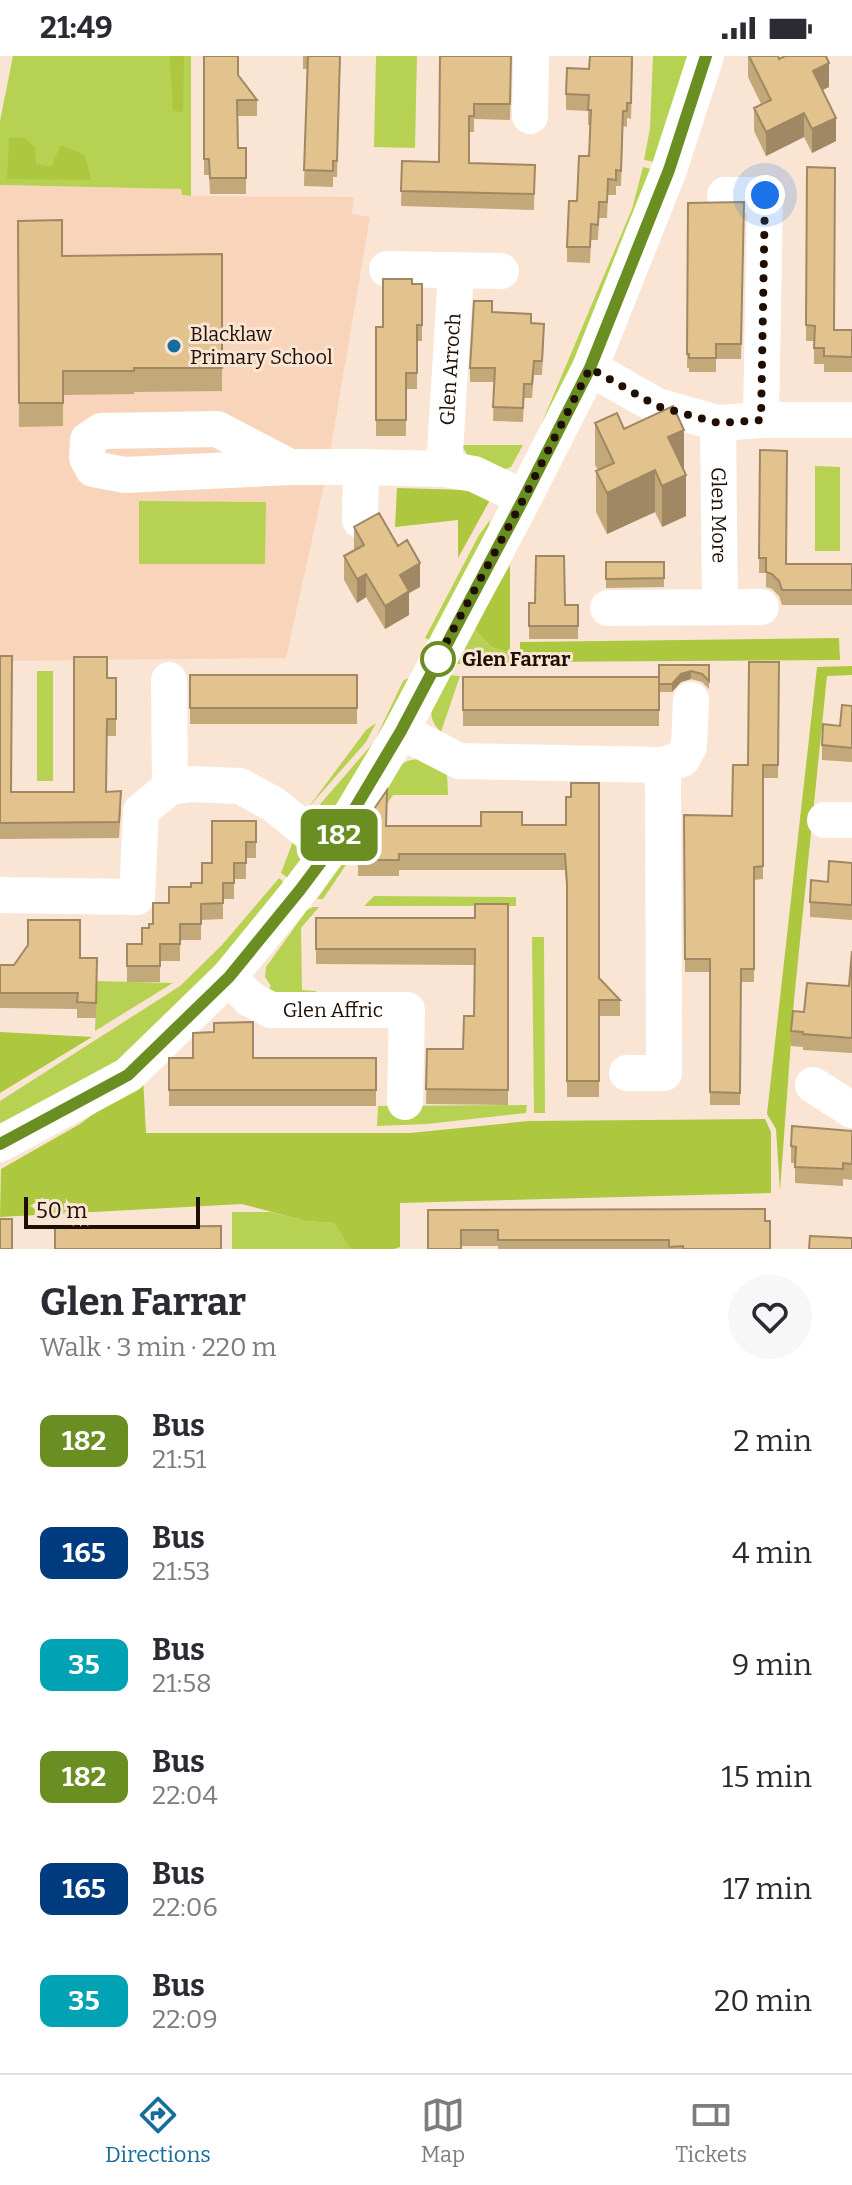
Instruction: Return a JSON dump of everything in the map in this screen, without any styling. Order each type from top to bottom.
[{"type":"street","points":[[530,116],[531,56]]},
{"type":"street","points":[[0,1144],[128,1075],[229,977],[330,850],[401,731],[590,368],[669,170],[706,56]]},
{"type":"street","points":[[725,195],[765,195],[761,420]]},
{"type":"street","points":[[387,269],[501,271]]},
{"type":"street","name":"Glen Arroch","points":[[444,469],[456,271]]},
{"type":"street","points":[[590,368],[657,406],[718,423],[852,420]]},
{"type":"street","name":"Glen More","points":[[718,423],[720,607]]},
{"type":"street","points":[[280,428],[290,467],[444,469],[474,474],[524,498]]},
{"type":"street","points":[[360,520],[361,467]]},
{"type":"street","points":[[608,608],[761,607]]},
{"type":"street","points":[[169,680],[170,787]]},
{"type":"street","points":[[401,731],[459,761],[663,765],[682,759],[689,746],[691,700]]},
{"type":"street","points":[[627,1073],[664,1073],[663,765]]},
{"type":"street","points":[[0,895],[137,897],[141,811],[170,787],[191,784],[240,786],[273,804],[330,850]]},
{"type":"street","name":"Glen Affric","points":[[229,977],[250,999],[271,1010],[407,1010],[405,1102]]},
{"type":"street","points":[[813,1085],[852,1110]]},
{"type":"shaded area","name":"Blacklaw Primary School","points":[[0,185],[182,189],[182,195],[191,196],[354,197],[352,214],[370,217],[326,476],[286,658],[0,661]]},
{"type":"green space","points":[[13,56],[191,56],[191,196],[182,195],[181,189],[0,185],[0,121]]},
{"type":"green space","points":[[170,56],[184,56],[183,112],[173,111]]},
{"type":"green space","points":[[376,56],[417,56],[415,148],[374,147]]},
{"type":"green space","points":[[653,56],[688,56],[660,163],[644,160],[650,128]]},
{"type":"green space","points":[[9,138],[25,138],[35,148],[36,164],[51,167],[61,145],[85,155],[91,180],[7,179]]},
{"type":"green space","points":[[643,167],[656,170],[607,300],[532,446],[632,209]]},
{"type":"green space","points":[[461,445],[523,445],[511,467],[503,470],[471,460]]},
{"type":"green space","points":[[815,466],[840,467],[840,551],[815,551]]},
{"type":"green space","points":[[397,488],[469,490],[490,500],[458,558],[458,520],[395,527]]},
{"type":"green space","points":[[139,501],[266,502],[265,564],[139,564]]},
{"type":"green space","points":[[490,520],[488,539],[434,642],[425,638],[479,535]]},
{"type":"green space","points":[[510,565],[510,653],[491,647],[474,629]]},
{"type":"green space","points":[[474,629],[491,647],[510,653],[511,664],[454,664]]},
{"type":"green space","points":[[839,638],[840,660],[520,662],[520,642]]},
{"type":"green space","points":[[852,666],[852,675],[827,676],[794,1000],[780,1191],[776,1129],[767,1114],[817,667]]},
{"type":"green space","points":[[37,671],[53,671],[53,781],[37,781]]},
{"type":"green space","points":[[449,675],[460,676],[441,732],[435,725],[431,711]]},
{"type":"green space","points":[[415,678],[328,820],[309,817],[374,742],[403,681]]},
{"type":"green space","points":[[376,723],[366,742],[308,808],[366,730]]},
{"type":"green space","points":[[417,759],[447,773],[448,795],[393,795],[323,899],[317,899],[341,865],[399,766]]},
{"type":"green space","points":[[295,836],[307,856],[293,882],[281,873]]},
{"type":"green space","points":[[279,878],[289,887],[222,968],[120,1059],[63,1098],[0,1134],[0,1101],[180,986],[222,945]]},
{"type":"green space","points":[[374,896],[516,897],[516,906],[364,906]]},
{"type":"green space","points":[[319,907],[301,928],[302,990],[316,991],[317,1000],[266,993],[271,986],[265,977],[266,967],[307,910]]},
{"type":"green space","points":[[532,937],[544,937],[545,1113],[534,1113]]},
{"type":"green space","points":[[97,981],[173,983],[95,1031]]},
{"type":"green space","points":[[0,1032],[92,1037],[0,1093]]},
{"type":"green space","points":[[143,1077],[146,1133],[410,1133],[529,1121],[765,1119],[771,1132],[771,1193],[400,1203],[400,1247],[394,1249],[350,1249],[334,1223],[306,1221],[242,1204],[0,1217],[1,1169],[80,1124]]},
{"type":"green space","points":[[527,1105],[526,1113],[377,1126],[378,1106]]},
{"type":"green space","points":[[232,1212],[271,1212],[306,1221],[334,1223],[350,1249],[232,1249]]},
{"type":"building","points":[[204,56],[238,56],[238,75],[257,100],[237,100],[238,148],[246,148],[246,178],[210,178],[209,159],[204,159]]},
{"type":"building","points":[[308,56],[340,56],[337,161],[333,161],[333,171],[304,170]]},
{"type":"building","points":[[440,56],[511,56],[510,104],[474,104],[474,116],[469,116],[469,163],[535,165],[534,194],[401,191],[402,161],[439,162]]},
{"type":"building","points":[[590,56],[632,56],[631,103],[627,103],[627,111],[623,111],[621,171],[616,170],[616,180],[608,179],[607,202],[599,202],[598,225],[591,224],[590,247],[567,247],[569,201],[577,201],[579,156],[589,156],[591,110],[588,110],[589,95],[566,94],[567,68],[589,69]]},
{"type":"building","points":[[749,56],[778,56],[779,59],[785,56],[826,56],[829,63],[813,71],[836,118],[812,129],[804,113],[766,132],[754,108],[771,100]]},
{"type":"building","points":[[807,167],[835,168],[834,330],[852,330],[852,357],[824,356],[824,348],[814,348],[815,326],[806,325]]},
{"type":"building","points":[[744,202],[741,344],[716,344],[716,358],[689,358],[688,203]]},
{"type":"building","points":[[62,220],[62,256],[222,254],[222,368],[63,371],[63,403],[19,403],[18,221]]},
{"type":"building","points":[[383,279],[412,279],[412,284],[422,284],[422,325],[417,325],[417,373],[406,373],[406,420],[376,420],[376,327],[383,327]]},
{"type":"building","points":[[474,301],[492,301],[492,312],[531,314],[531,323],[544,324],[542,361],[534,361],[532,384],[524,384],[523,408],[493,407],[495,368],[470,368]]},
{"type":"building","points":[[673,406],[684,430],[668,437],[686,475],[662,486],[655,470],[607,493],[596,471],[614,463],[595,423],[617,413],[624,429]]},
{"type":"building","points":[[760,450],[787,451],[786,564],[852,564],[852,590],[782,590],[779,581],[766,572],[766,558],[759,558]]},
{"type":"building","points":[[379,513],[398,546],[407,540],[420,563],[400,575],[409,591],[385,606],[366,574],[357,579],[344,556],[364,545],[354,527]]},
{"type":"building","points":[[536,556],[564,556],[565,605],[578,605],[578,626],[529,626],[529,603],[535,603]]},
{"type":"building","points":[[606,562],[664,562],[664,578],[606,579]]},
{"type":"building","points":[[0,656],[12,656],[11,792],[74,792],[74,657],[107,657],[107,678],[116,678],[116,719],[107,719],[106,792],[121,791],[119,822],[0,823]]},
{"type":"building","points":[[749,662],[779,662],[778,765],[763,765],[763,866],[754,867],[754,969],[741,969],[740,1093],[710,1092],[710,959],[685,959],[684,815],[732,816],[733,765],[748,765]]},
{"type":"building","points":[[659,665],[709,665],[709,681],[702,674],[691,671],[681,674],[672,684],[659,684]]},
{"type":"building","points":[[190,675],[357,675],[357,708],[190,708]]},
{"type":"building","points":[[463,677],[659,677],[659,710],[463,710]]},
{"type":"building","points":[[842,705],[852,706],[852,748],[822,745],[823,724],[840,726]]},
{"type":"building","points":[[571,783],[599,783],[599,978],[620,1000],[599,1000],[599,1081],[567,1081],[565,854],[399,854],[399,860],[358,860],[358,836],[363,836],[363,825],[387,790],[386,826],[481,826],[481,812],[522,812],[522,825],[566,825],[566,797],[571,797]]},
{"type":"building","points":[[212,821],[256,821],[256,842],[246,842],[246,863],[234,863],[234,883],[223,883],[223,903],[201,904],[201,924],[180,924],[180,944],[160,944],[160,966],[127,966],[127,944],[142,944],[142,928],[153,924],[153,903],[169,903],[169,887],[191,887],[191,883],[202,883],[202,863],[212,863]]},
{"type":"building","points":[[829,861],[852,863],[852,905],[810,902],[811,880],[828,882]]},
{"type":"building","points":[[475,904],[508,904],[508,1090],[426,1089],[427,1049],[463,1049],[464,1016],[474,1016],[475,949],[316,949],[316,918],[475,918]]},
{"type":"building","points":[[28,920],[80,920],[80,958],[97,958],[96,1003],[77,1002],[78,993],[0,993],[0,965],[14,965],[28,945]]},
{"type":"building","points":[[852,951],[852,1038],[791,1031],[793,1011],[804,1012],[807,983],[849,986]]},
{"type":"building","points":[[253,1022],[253,1058],[376,1058],[376,1090],[169,1090],[169,1058],[193,1058],[193,1033],[214,1032],[214,1023]]},
{"type":"building","points":[[792,1126],[852,1131],[852,1164],[843,1163],[843,1169],[795,1167],[796,1147],[791,1146]]},
{"type":"building","points":[[765,1209],[765,1221],[770,1221],[770,1249],[683,1249],[683,1246],[669,1247],[669,1240],[498,1240],[498,1230],[461,1230],[461,1249],[428,1249],[428,1210]]},
{"type":"building","points":[[0,1219],[12,1219],[12,1249],[0,1249]]},
{"type":"building","points":[[221,1226],[221,1249],[55,1249],[55,1227]]},
{"type":"building","points":[[810,1236],[852,1238],[852,1249],[809,1249]]},
{"type":"bus line","name":"182","points":[[0,1144],[128,1075],[229,977],[330,850],[401,731],[590,368],[669,170],[706,56]]},
{"type":"place","name":"Blacklaw Primary School","points":[[174,346]]},
{"type":"place","name":"Glen Farrar","points":[[438,659]]},
{"type":"route","points":[[438,659],[432,669],[590,368],[657,406],[718,423],[761,420],[765,195]]}]
